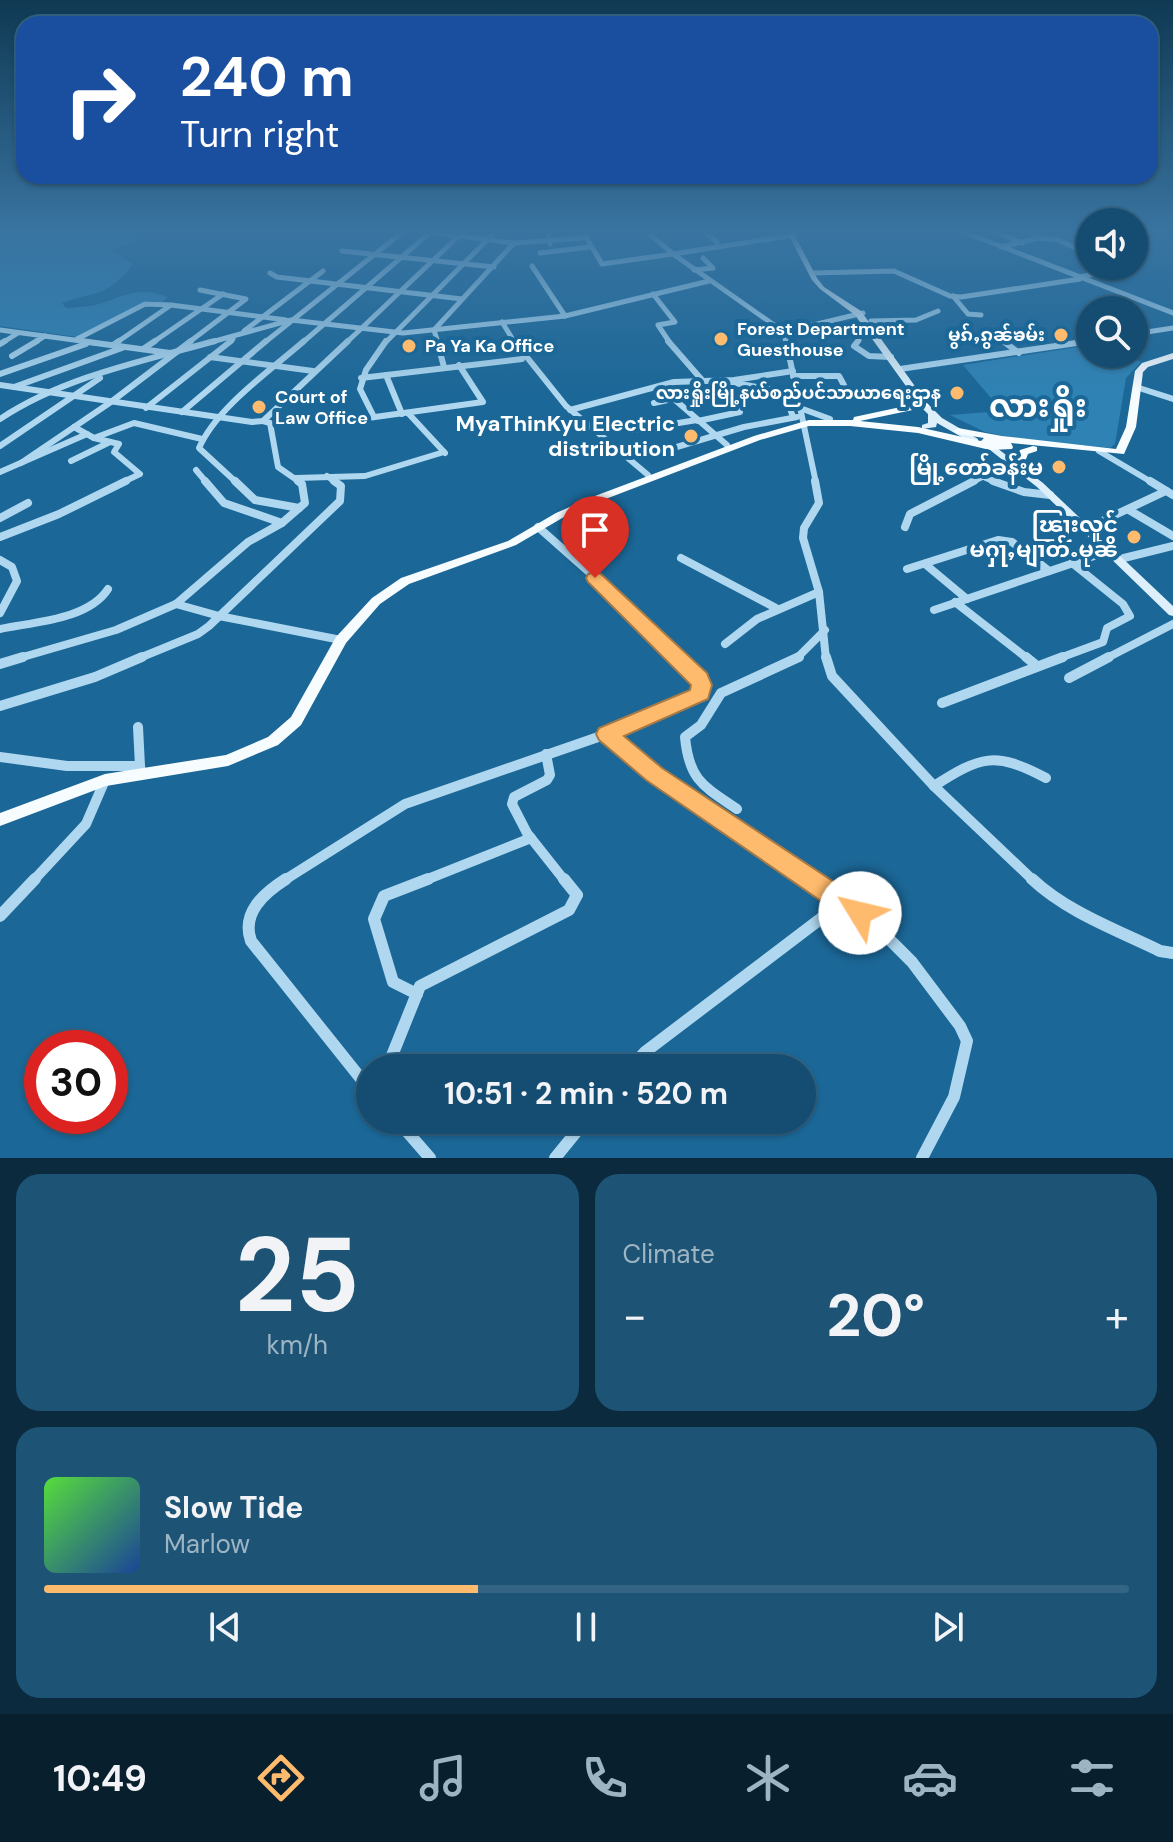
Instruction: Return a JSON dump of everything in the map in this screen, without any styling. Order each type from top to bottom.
[{"type":"main road","points":[[820,284],[871,321],[924,405],[955,431]]},
{"type":"main road","points":[[861,313],[891,357],[940,414],[975,436]]},
{"type":"main road","points":[[999,444],[1125,456],[1129,453],[1137,428],[1139,389],[1151,368],[1173,358]]},
{"type":"main road","points":[[853,420],[924,405]]},
{"type":"main road","points":[[925,427],[933,425],[932,414]]},
{"type":"main road","points":[[801,417],[975,436]]},
{"type":"main road","points":[[0,820],[140,769],[228,760],[273,741],[296,721],[341,640],[376,601],[405,581],[512,543],[599,498],[801,417],[925,427],[955,431],[999,444],[1101,453]]},
{"type":"main road","points":[[999,444],[1088,528]]},
{"type":"main road","points":[[446,567],[506,541],[573,504],[726,448]]},
{"type":"main road","points":[[1019,464],[1024,452],[1033,449]]},
{"type":"main road","points":[[1019,464],[1173,612]]},
{"type":"main road","points":[[1111,550],[1173,603]]},
{"type":"street","points":[[146,408],[304,284]]},
{"type":"street","points":[[329,284],[462,299]]},
{"type":"street","points":[[299,508],[255,500],[199,448],[202,439],[219,418],[369,284]]},
{"type":"street","points":[[263,421],[405,284]]},
{"type":"street","points":[[374,417],[360,389],[366,365],[443,284]]},
{"type":"street","points":[[434,330],[477,284]]},
{"type":"street","points":[[544,284],[565,316]]},
{"type":"street","points":[[74,340],[145,304],[394,333],[565,316],[696,284]]},
{"type":"street","points":[[713,284],[784,332],[819,503],[804,528],[803,538],[819,592],[827,665],[832,676],[934,786],[1043,889],[1123,933],[1160,951],[1173,953]]},
{"type":"street","points":[[925,284],[953,296],[968,314],[981,315]]},
{"type":"street","points":[[953,296],[1036,284]]},
{"type":"street","points":[[1094,284],[1173,313]]},
{"type":"street","points":[[182,412],[335,285]]},
{"type":"street","points":[[21,463],[111,402],[246,299],[200,290]]},
{"type":"street","points":[[143,349],[224,293]]},
{"type":"street","points":[[653,294],[675,322],[658,325],[702,380]]},
{"type":"street","points":[[113,345],[171,305]]},
{"type":"street","points":[[871,321],[917,318],[934,315],[938,311]]},
{"type":"street","points":[[784,332],[861,313]]},
{"type":"street","points":[[0,419],[21,405],[110,370],[291,320]]},
{"type":"street","points":[[502,322],[522,359],[570,410],[648,475]]},
{"type":"street","points":[[811,325],[826,335]]},
{"type":"street","points":[[1148,332],[1173,328]]},
{"type":"street","points":[[0,330],[175,353]]},
{"type":"street","points":[[434,330],[444,367]]},
{"type":"street","points":[[982,332],[999,338],[1019,353]]},
{"type":"street","points":[[0,344],[19,333]]},
{"type":"street","points":[[12,356],[45,336]]},
{"type":"street","points":[[859,340],[854,346],[861,354],[891,357]]},
{"type":"street","points":[[0,374],[91,343]]},
{"type":"street","points":[[903,369],[1076,343]]},
{"type":"street","points":[[5,387],[126,347]]},
{"type":"street","points":[[210,357],[313,371]]},
{"type":"street","points":[[361,378],[522,359]]},
{"type":"street","points":[[339,422],[483,402],[459,365]]},
{"type":"street","points":[[570,410],[674,382],[838,373],[846,389]]},
{"type":"street","points":[[296,478],[327,476],[342,479],[387,473],[445,452],[405,413],[386,375]]},
{"type":"street","points":[[0,446],[100,378]]},
{"type":"street","points":[[654,403],[735,383],[782,391],[801,417]]},
{"type":"street","points":[[0,664],[116,630],[176,604],[248,542],[282,523],[306,498],[302,484],[278,467],[270,423],[5,387]]},
{"type":"street","points":[[629,431],[740,412],[727,387]]},
{"type":"street","points":[[1139,389],[1173,399]]},
{"type":"street","points":[[674,399],[716,435],[726,448]]},
{"type":"street","points":[[670,449],[716,435],[801,417]]},
{"type":"street","points":[[0,472],[90,436],[134,423],[202,439]]},
{"type":"street","points":[[0,537],[59,514],[137,477],[139,472],[114,452],[119,444],[90,436],[74,427]]},
{"type":"street","points":[[71,461],[111,442]]},
{"type":"street","points":[[1101,453],[1167,492]]},
{"type":"street","points":[[905,527],[910,514],[984,477],[1019,464]]},
{"type":"street","points":[[196,470],[224,503],[282,523]]},
{"type":"street","points":[[0,706],[95,677],[198,634],[340,501],[341,486],[327,476]]},
{"type":"street","points":[[984,477],[1035,495],[1050,495]]},
{"type":"street","points":[[1088,528],[1167,492],[1173,483]]},
{"type":"street","points":[[0,518],[28,503]]},
{"type":"street","points":[[1129,510],[1173,536]]},
{"type":"street","points":[[356,1072],[251,941],[247,930],[251,911],[271,888],[405,804],[607,734],[700,694],[699,679],[615,595],[538,527]]},
{"type":"street","points":[[907,569],[983,544],[1006,540],[1049,571]]},
{"type":"street","points":[[1124,558],[1173,546]]},
{"type":"street","points":[[934,610],[1111,550]]},
{"type":"street","points":[[681,558],[776,608]]},
{"type":"street","points":[[0,560],[12,567],[17,581],[0,613]]},
{"type":"street","points":[[942,703],[1103,642],[1107,628],[1130,616],[1123,604],[1072,563]]},
{"type":"street","points":[[925,564],[967,599]]},
{"type":"street","points":[[0,629],[75,612],[99,602],[108,589]]},
{"type":"street","points":[[725,644],[741,628],[776,608],[819,592]]},
{"type":"street","points":[[955,602],[1037,666]]},
{"type":"street","points":[[176,604],[219,616],[341,640]]},
{"type":"street","points":[[1069,678],[1173,624]]},
{"type":"street","points":[[737,809],[693,778],[686,758],[687,733],[701,725],[721,693],[792,662],[803,655],[825,629]]},
{"type":"street","points":[[0,757],[67,766],[140,769],[141,739],[138,727]]},
{"type":"street","points":[[607,734],[654,774],[875,925],[912,962],[960,1026],[967,1041],[954,1097],[922,1158]]},
{"type":"street","points":[[393,1054],[420,986],[569,910],[577,895],[531,838],[512,804],[514,797],[547,780],[550,775],[546,754]]},
{"type":"street","points":[[934,786],[974,761],[990,757],[1017,762],[1046,778]]},
{"type":"street","points":[[0,916],[86,824],[105,780]]},
{"type":"street","points":[[417,994],[393,982],[374,919],[384,896],[531,838]]},
{"type":"street","points":[[645,1054],[844,901]]},
{"type":"street","points":[[409,1134],[430,1158]]},
{"type":"street","points":[[555,1158],[575,1134]]},
{"type":"shaded area","points":[[0,284],[114,284],[62,303],[66,308],[91,306],[141,292],[168,297],[162,302],[145,301],[77,337],[0,326]]},
{"type":"shaded area","points":[[1076,347],[1076,368],[1135,368],[1126,378],[1115,444],[1110,448],[1013,438],[985,432],[950,415],[1002,411],[963,365]]},
{"type":"place","name":"မွၵ်ႇၵွၼ်ၶမ်း","points":[[1061,335]]},
{"type":"place","name":"Forest Department Guesthouse","points":[[721,339]]},
{"type":"place","name":"Pa Ya Ka Office","points":[[409,346]]},
{"type":"place","name":"လားရှိုးမြို့နယ်စည်ပင်သာယာရေးဌာန","points":[[957,393]]},
{"type":"place","name":"Court of Law Office","points":[[259,407]]},
{"type":"place","name":"MyaThinKyu Electric distribution","points":[[691,436]]},
{"type":"place","name":"မြို့တော်ခန်းမ","points":[[1059,467]]},
{"type":"place","name":"ၽြႃးလူင် မႁႃႇမျၢတ်ႉမုၼိ","points":[[1134,537]]},
{"type":"district","name":"လားရှိုး","points":[[1038,406]]},
{"type":"route","points":[[595,578],[699,679],[701,685],[700,694],[607,734],[654,774],[860,913]]}]
